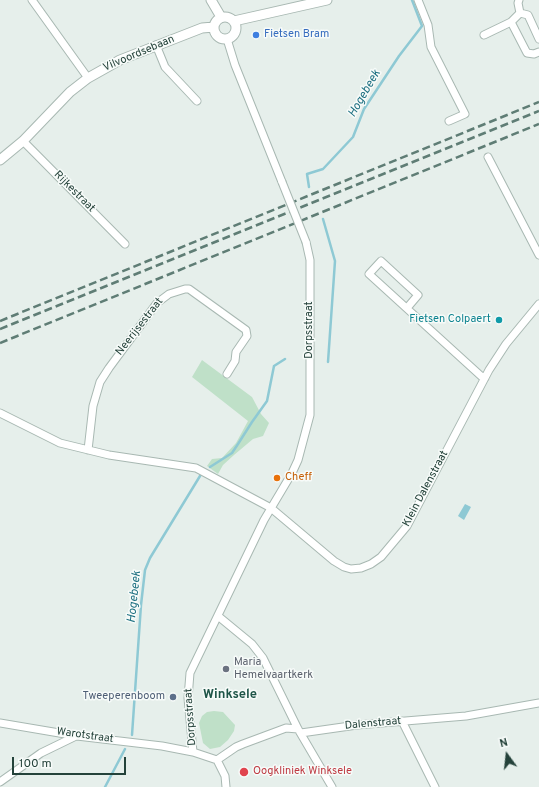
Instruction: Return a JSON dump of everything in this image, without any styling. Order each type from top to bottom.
[{"type":"street","points":[[32,0],[88,78]]},
{"type":"street","points":[[211,0],[221,18]]},
{"type":"street","points":[[234,22],[327,0]]},
{"type":"street","points":[[418,0],[428,25],[431,47],[465,114],[449,121]]},
{"type":"street","points":[[519,0],[518,4],[520,13]]},
{"type":"street","points":[[484,35],[511,22],[520,13]]},
{"type":"street","points":[[520,13],[528,15],[539,39]]},
{"type":"street","points":[[221,18],[230,18],[234,22],[236,30],[231,37],[227,39],[219,37],[214,31],[214,27],[221,18]]},
{"type":"street","points":[[511,22],[527,53],[534,54],[539,52]]},
{"type":"street","name":"Vilvoordsebaan","points":[[0,160],[23,141],[70,92],[88,78],[120,60],[156,45],[202,28],[214,27]]},
{"type":"street","name":"Dorpsstraat","points":[[193,752],[188,698],[190,672],[250,547],[292,473],[298,460],[310,415],[310,260],[306,242],[235,65],[227,39]]},
{"type":"street","points":[[156,45],[165,67],[197,101]]},
{"type":"street","name":"Rijkestraat","points":[[23,141],[125,244]]},
{"type":"street","points":[[488,157],[539,254]]},
{"type":"street","points":[[407,308],[418,295],[381,261],[369,274],[485,378]]},
{"type":"street","name":"Neerijsestraat","points":[[88,450],[93,406],[100,382],[157,303],[168,294],[189,289],[246,330],[247,336],[236,352],[236,361],[227,374]]},
{"type":"street","name":"Klein Dalenstraat","points":[[271,508],[334,561],[344,567],[351,569],[361,568],[371,564],[386,552],[407,526],[485,378],[506,344],[539,304]]},
{"type":"street","points":[[0,413],[60,443],[109,455],[196,468],[271,508]]},
{"type":"street","points":[[218,616],[240,633],[258,650],[299,731],[332,787]]},
{"type":"street","name":"Dalenstraat","points":[[217,760],[236,747],[286,728],[299,731],[466,716],[539,703]]},
{"type":"street","points":[[402,721],[435,787]]},
{"type":"street","name":"Warotstraat","points":[[0,723],[77,736],[162,746],[193,752],[217,760]]},
{"type":"street","points":[[0,782],[41,753],[77,736]]},
{"type":"street","points":[[217,760],[225,776],[226,787]]},
{"type":"green space","points":[[202,360],[252,397],[261,414],[269,423],[263,436],[253,439],[234,455],[223,465],[218,474],[207,466],[212,459],[222,458],[236,443],[248,421],[192,377]]},
{"type":"green space","points":[[207,712],[223,712],[235,725],[234,731],[228,740],[220,747],[210,749],[203,743],[199,723],[202,716]]},
{"type":"water","points":[[465,504],[471,507],[464,520],[458,516]]},
{"type":"waterway","name":"Hogebeek","points":[[309,187],[307,174],[323,169],[353,137],[364,109],[399,56],[422,26],[412,0]]},
{"type":"waterway","name":"Hogebeek","points":[[323,219],[335,261],[328,362]]},
{"type":"waterway","name":"Hogebeek","points":[[210,467],[232,453],[267,401],[274,366],[285,359]]},
{"type":"waterway","name":"Hogebeek","points":[[132,735],[141,605],[145,570],[150,558],[200,476]]},
{"type":"waterway","name":"Hogebeek","points":[[105,787],[125,749]]},
{"type":"railway","points":[[0,321],[539,102]]},
{"type":"railway","points":[[0,329],[539,111]]},
{"type":"railway","points":[[0,343],[539,124]]},
{"type":"place","name":"Fietsen Bram","points":[[256,35]]},
{"type":"place","name":"Fietsen Colpaert","points":[[499,320]]},
{"type":"place","name":"Cheff","points":[[277,478]]},
{"type":"place","name":"Maria Hemelvaartkerk","points":[[226,669]]},
{"type":"place","name":"Tweeperenboom","points":[[173,697]]},
{"type":"place","name":"Oogkliniek Winksele","points":[[244,772]]},
{"type":"district","name":"Winksele","points":[[230,695]]}]
